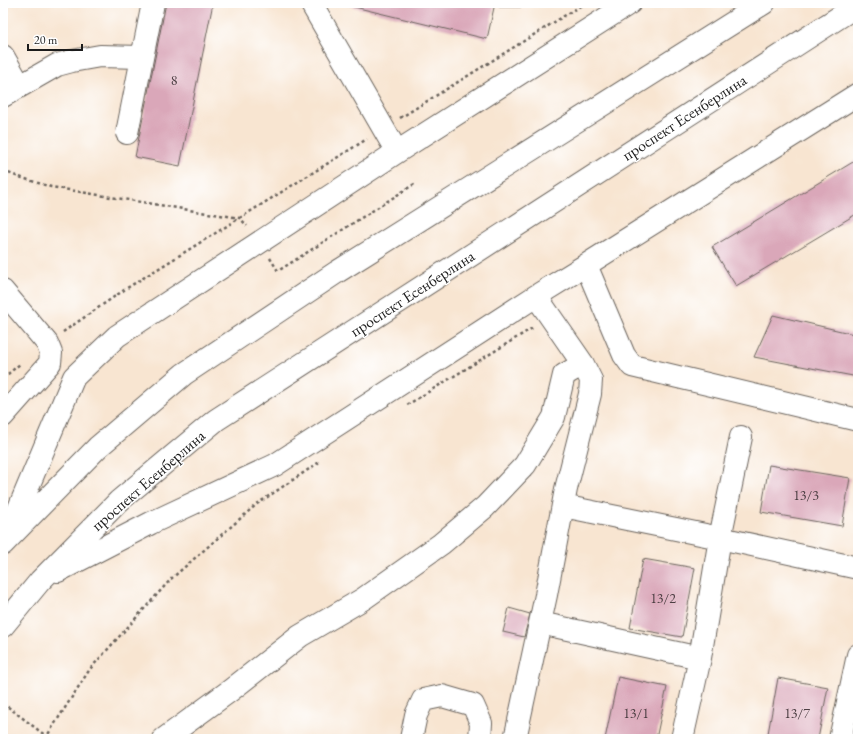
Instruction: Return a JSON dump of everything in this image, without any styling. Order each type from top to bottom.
[{"type":"street","points":[[127,133],[153,3]]},
{"type":"street","points":[[312,3],[397,152]]},
{"type":"street","points":[[4,543],[74,377],[117,336],[397,152],[630,3]]},
{"type":"street","points":[[4,543],[98,447],[184,374],[344,268],[764,3]]},
{"type":"street","name":"проспект Есенберлина","points":[[3,626],[40,581],[119,501],[216,420],[858,5]]},
{"type":"street","points":[[3,56],[12,91],[57,65],[72,61],[100,56],[142,57]]},
{"type":"street","points":[[40,581],[151,523],[275,464],[536,296],[858,94]]},
{"type":"street","points":[[586,265],[624,355],[632,366],[858,420]]},
{"type":"street","points":[[3,291],[74,377]]},
{"type":"street","points":[[515,739],[546,595],[566,489],[590,394],[591,380],[583,364],[536,296]]},
{"type":"street","points":[[3,416],[50,363],[49,348]]},
{"type":"street","points":[[164,739],[231,690],[300,636],[363,599],[441,544],[486,507],[525,465],[554,417],[564,375],[583,364]]},
{"type":"street","points":[[682,739],[700,658],[720,538],[741,437]]},
{"type":"street","points":[[563,506],[858,568]]},
{"type":"street","points":[[540,623],[700,658]]},
{"type":"street","points":[[840,739],[858,655]]},
{"type":"street","points":[[410,739],[416,716],[423,700],[442,696],[473,705],[481,723],[480,739]]},
{"type":"path","points":[[3,378],[49,348],[127,288],[585,3]]},
{"type":"path","points":[[3,171],[51,187],[240,218]]},
{"type":"path","points":[[260,242],[278,271],[416,183]]},
{"type":"path","points":[[401,409],[550,317]]},
{"type":"path","points":[[3,703],[46,738],[90,669],[172,578],[257,504],[322,460]]},
{"type":"building","points":[[166,3],[213,3],[180,166],[135,157]]},
{"type":"building","points":[[495,3],[487,39],[342,4]]},
{"type":"building","points":[[499,3],[521,3],[521,7],[499,7]]},
{"type":"building","points":[[858,159],[858,213],[736,286],[712,247]]},
{"type":"building","points":[[773,315],[858,335],[858,377],[754,357]]},
{"type":"building","points":[[769,465],[850,478],[842,526],[761,512]]},
{"type":"building","points":[[643,559],[695,568],[682,637],[630,628]]},
{"type":"building","points":[[509,608],[530,614],[524,637],[503,632]]},
{"type":"building","points":[[618,677],[667,687],[656,739],[605,739]]},
{"type":"building","points":[[778,678],[828,687],[818,739],[767,739]]}]
